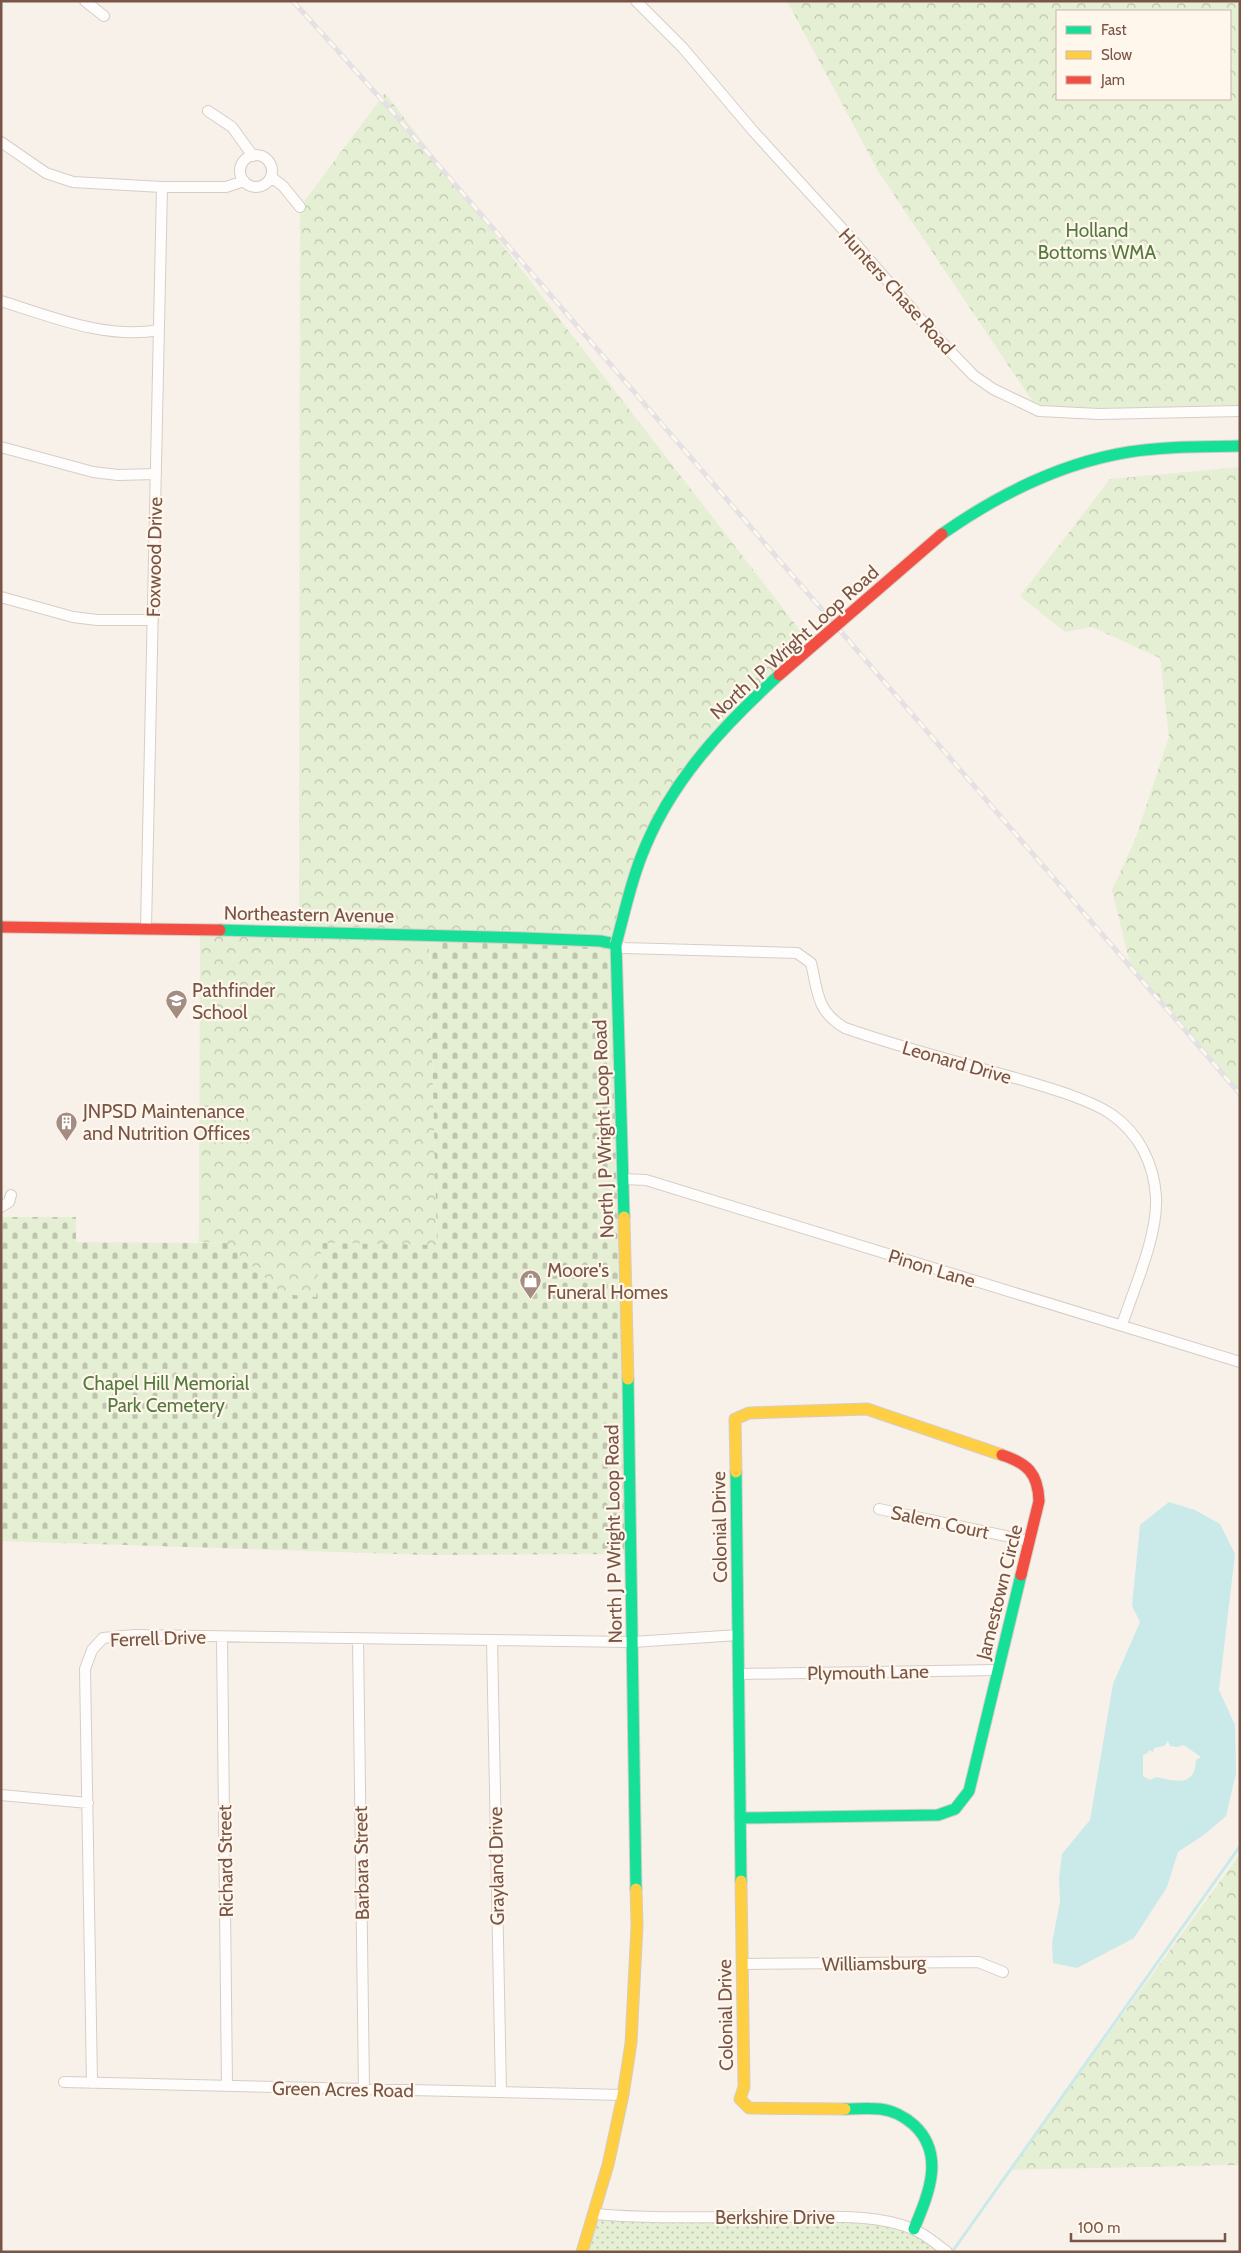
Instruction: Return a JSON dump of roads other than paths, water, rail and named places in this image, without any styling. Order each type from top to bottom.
[{"type":"street","points":[[85,1],[104,16]]},
{"type":"street","name":"Hunters Chase Road","points":[[636,1],[683,48],[754,132],[848,235],[929,328],[974,375],[993,390],[1039,411],[1099,414],[1240,412]]},
{"type":"street","points":[[208,111],[232,127],[253,156]]},
{"type":"street","points":[[1,142],[46,172],[65,180],[85,183],[162,187],[226,187],[244,181]]},
{"type":"street","points":[[253,156],[263,157],[269,162],[272,172],[271,177],[262,186],[254,187],[244,181],[240,171],[241,166],[244,161],[253,156]]},
{"type":"street","points":[[271,177],[283,186],[300,207]]},
{"type":"street","name":"Foxwood Drive","points":[[146,928],[162,187]]},
{"type":"street","points":[[1,301],[73,323],[131,331],[159,330]]},
{"type":"street","name":"North J P Wright Loop Road","points":[[582,2252],[595,2214],[610,2157],[623,2095],[634,2009],[637,1921],[633,1642],[616,944],[638,864],[650,834],[676,787],[694,761],[741,708],[942,534],[973,511],[1005,492],[1040,476],[1115,454],[1240,446]]},
{"type":"street","points":[[1,447],[93,472],[118,475],[156,474]]},
{"type":"street","points":[[1,597],[73,617],[97,620],[153,620]]},
{"type":"street","name":"Northeastern Avenue","points":[[1,927],[429,934],[600,941],[616,944]]},
{"type":"street","name":"Leonard Drive","points":[[616,944],[624,948],[797,953],[811,963],[816,994],[821,1006],[828,1015],[845,1028],[1043,1086],[1102,1108],[1112,1114],[1137,1139],[1146,1154],[1152,1170],[1156,1199],[1152,1233],[1122,1325]]},
{"type":"street","name":"Pinon Lane","points":[[623,1179],[646,1180],[1240,1362]]},
{"type":"street","points":[[1,1207],[9,1202],[11,1195]]},
{"type":"street","name":"Jamestown Circle","points":[[735,1419],[749,1413],[867,1410],[1020,1460],[1031,1471],[1039,1485],[1039,1501],[969,1790],[955,1809],[938,1815],[740,1818]]},
{"type":"street","name":"Colonial Drive","points":[[735,1419],[744,2086],[740,2099],[748,2108],[880,2109],[896,2112],[912,2121],[925,2137],[934,2162],[931,2184],[914,2229]]},
{"type":"street","name":"Salem Court","points":[[879,1510],[1029,1541]]},
{"type":"street","name":"Ferrell Drive","points":[[92,2083],[85,1669],[96,1644],[103,1638],[118,1635],[633,1642]]},
{"type":"street","points":[[633,1642],[738,1635]]},
{"type":"street","name":"Richard Street","points":[[222,1637],[227,2086]]},
{"type":"street","name":"Barbara Street","points":[[358,1638],[364,2089]]},
{"type":"street","name":"Grayland Drive","points":[[492,1640],[501,2092]]},
{"type":"street","name":"Plymouth Lane","points":[[738,1674],[998,1670]]},
{"type":"street","points":[[1,1795],[88,1804]]},
{"type":"street","name":"Williamsburg","points":[[742,1964],[978,1962],[1002,1972]]},
{"type":"street","name":"Green Acres Road","points":[[64,2082],[623,2095]]},
{"type":"street","name":"Berkshire Drive","points":[[595,2214],[656,2217],[828,2217],[888,2222],[914,2229],[944,2249]]},
{"type":"water","points":[[1169,1502],[1195,1510],[1220,1524],[1235,1554],[1219,1690],[1235,1725],[1236,1773],[1226,1816],[1205,1834],[1178,1852],[1167,1887],[1134,1938],[1077,1968],[1053,1963],[1052,1943],[1060,1902],[1059,1878],[1062,1854],[1090,1820],[1113,1684],[1140,1622],[1132,1606],[1140,1525]],"holes":[[[1168,1741],[1170,1746],[1184,1745],[1201,1757],[1196,1760],[1192,1775],[1188,1779],[1177,1781],[1156,1777],[1150,1780],[1143,1776],[1143,1755],[1148,1753],[1149,1750],[1153,1752],[1154,1748],[1164,1746]]]},
{"type":"waterway","points":[[952,2252],[1240,1846]]},
{"type":"railway","points":[[293,1],[390,109],[1240,1094]]},
{"type":"place","name":"Pathfinder School","points":[[176,1020]]},
{"type":"place","name":"JNPSD Maintenance and Nutrition Offices","points":[[67,1141]]},
{"type":"place","name":"Moore's Funeral Homes","points":[[531,1300]]},
{"type":"park label","name":"Holland Bottoms WMA","points":[[1097,241]]},
{"type":"park label","name":"Chapel Hill Memorial Park Cemetery","points":[[166,1394]]}]
